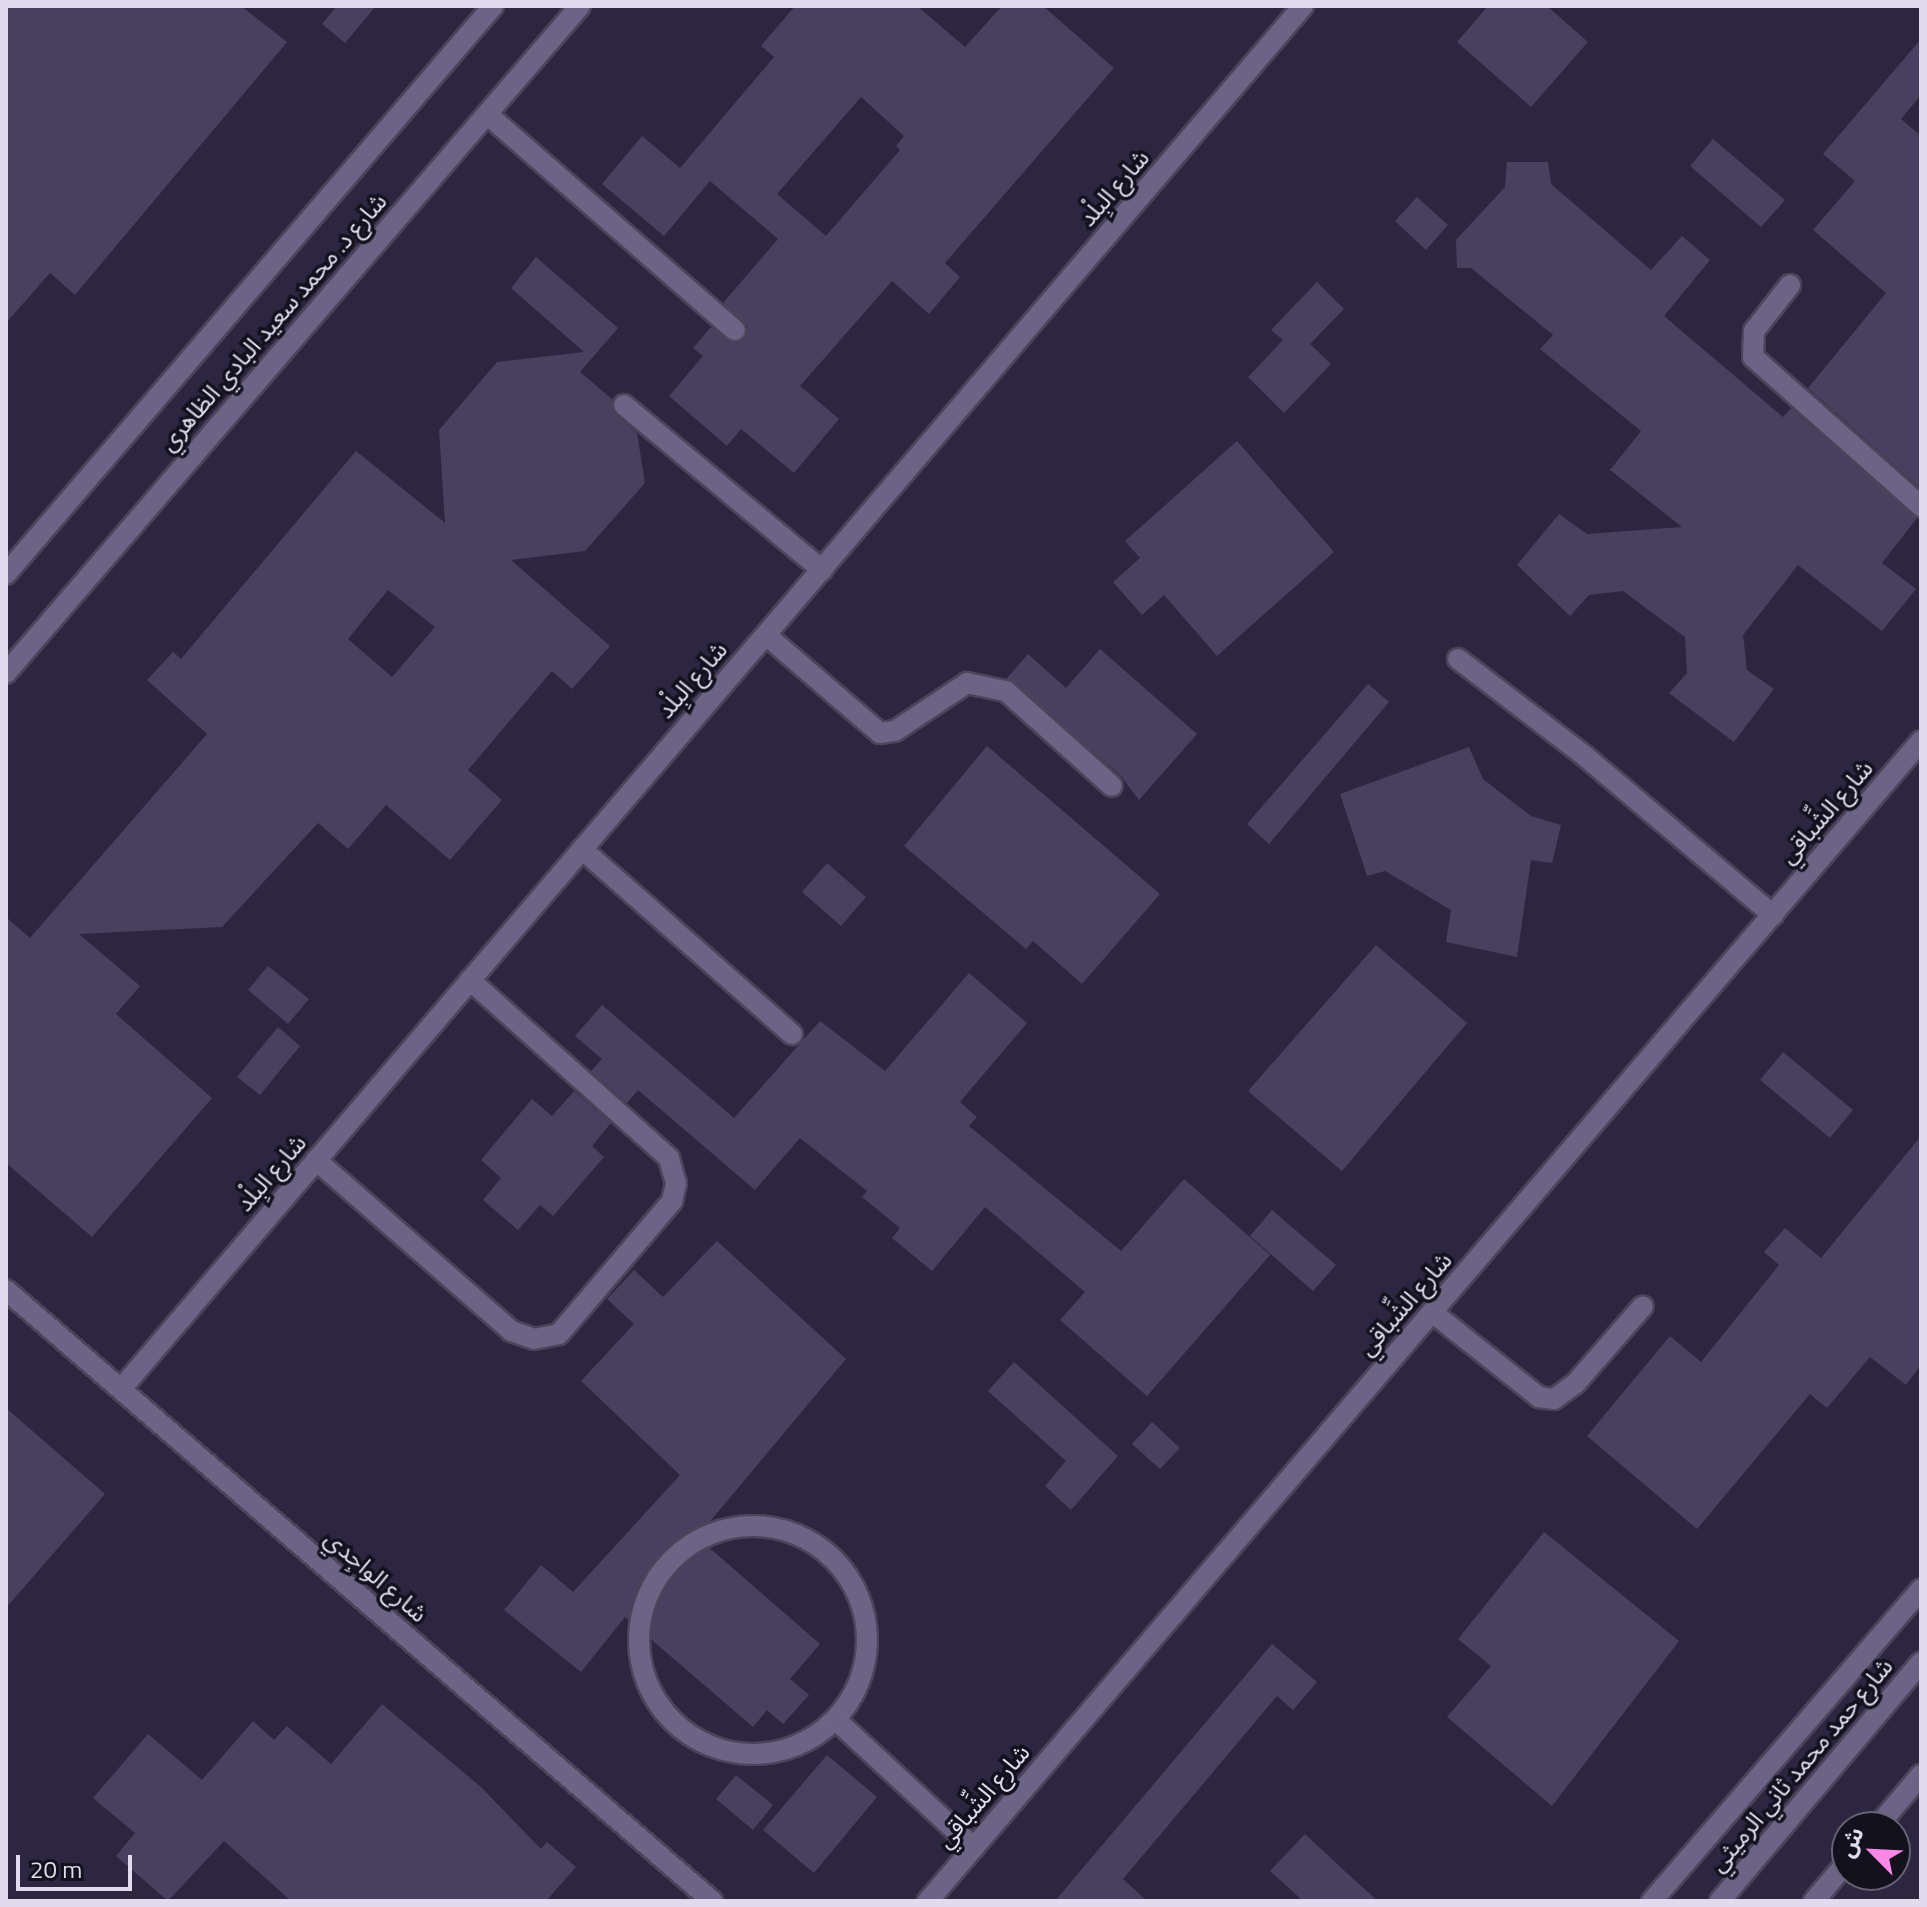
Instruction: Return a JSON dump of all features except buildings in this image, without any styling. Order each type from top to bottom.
[{"type":"street","name":"شارع د. محمد سعيد البادي الظاهري","points":[[6,574],[493,6]]},
{"type":"street","name":"شارع د. محمد سعيد البادي الظاهري","points":[[6,673],[580,6]]},
{"type":"street","name":"شارع البِلْد","points":[[121,1389],[1303,6]]},
{"type":"street","points":[[487,114],[735,330]]},
{"type":"street","points":[[1790,285],[1754,331],[1753,357],[1921,506]]},
{"type":"street","points":[[624,405],[822,570]]},
{"type":"street","points":[[766,635],[880,733],[895,731],[967,683],[1006,691],[1112,786]]},
{"type":"street","points":[[1458,659],[1586,757],[1773,915]]},
{"type":"street","name":"شارع الشِّباقي","points":[[928,1901],[1921,741]]},
{"type":"street","points":[[582,849],[792,1034]]},
{"type":"street","points":[[316,1160],[511,1331],[534,1339],[559,1334],[672,1201],[676,1183],[669,1158],[470,980]]},
{"type":"street","name":"شارع الواجِدي","points":[[6,1290],[712,1901]]},
{"type":"street","points":[[1432,1312],[1539,1397],[1554,1399],[1575,1384],[1643,1306]]},
{"type":"street","points":[[744,1523],[799,1532],[843,1566],[867,1616],[867,1630],[865,1672],[836,1720],[789,1750],[734,1755],[683,1733],[648,1689],[637,1635],[653,1581],[691,1541],[744,1523]]},
{"type":"street","points":[[1652,1901],[1921,1589]]},
{"type":"street","name":"شارع حمد محمد ثاني الرميثي","points":[[1720,1901],[1921,1662]]},
{"type":"street","points":[[836,1720],[974,1848]]},
{"type":"street","points":[[1891,1811],[1921,1775]]},
{"type":"street","points":[[1814,1901],[1831,1881]]}]
